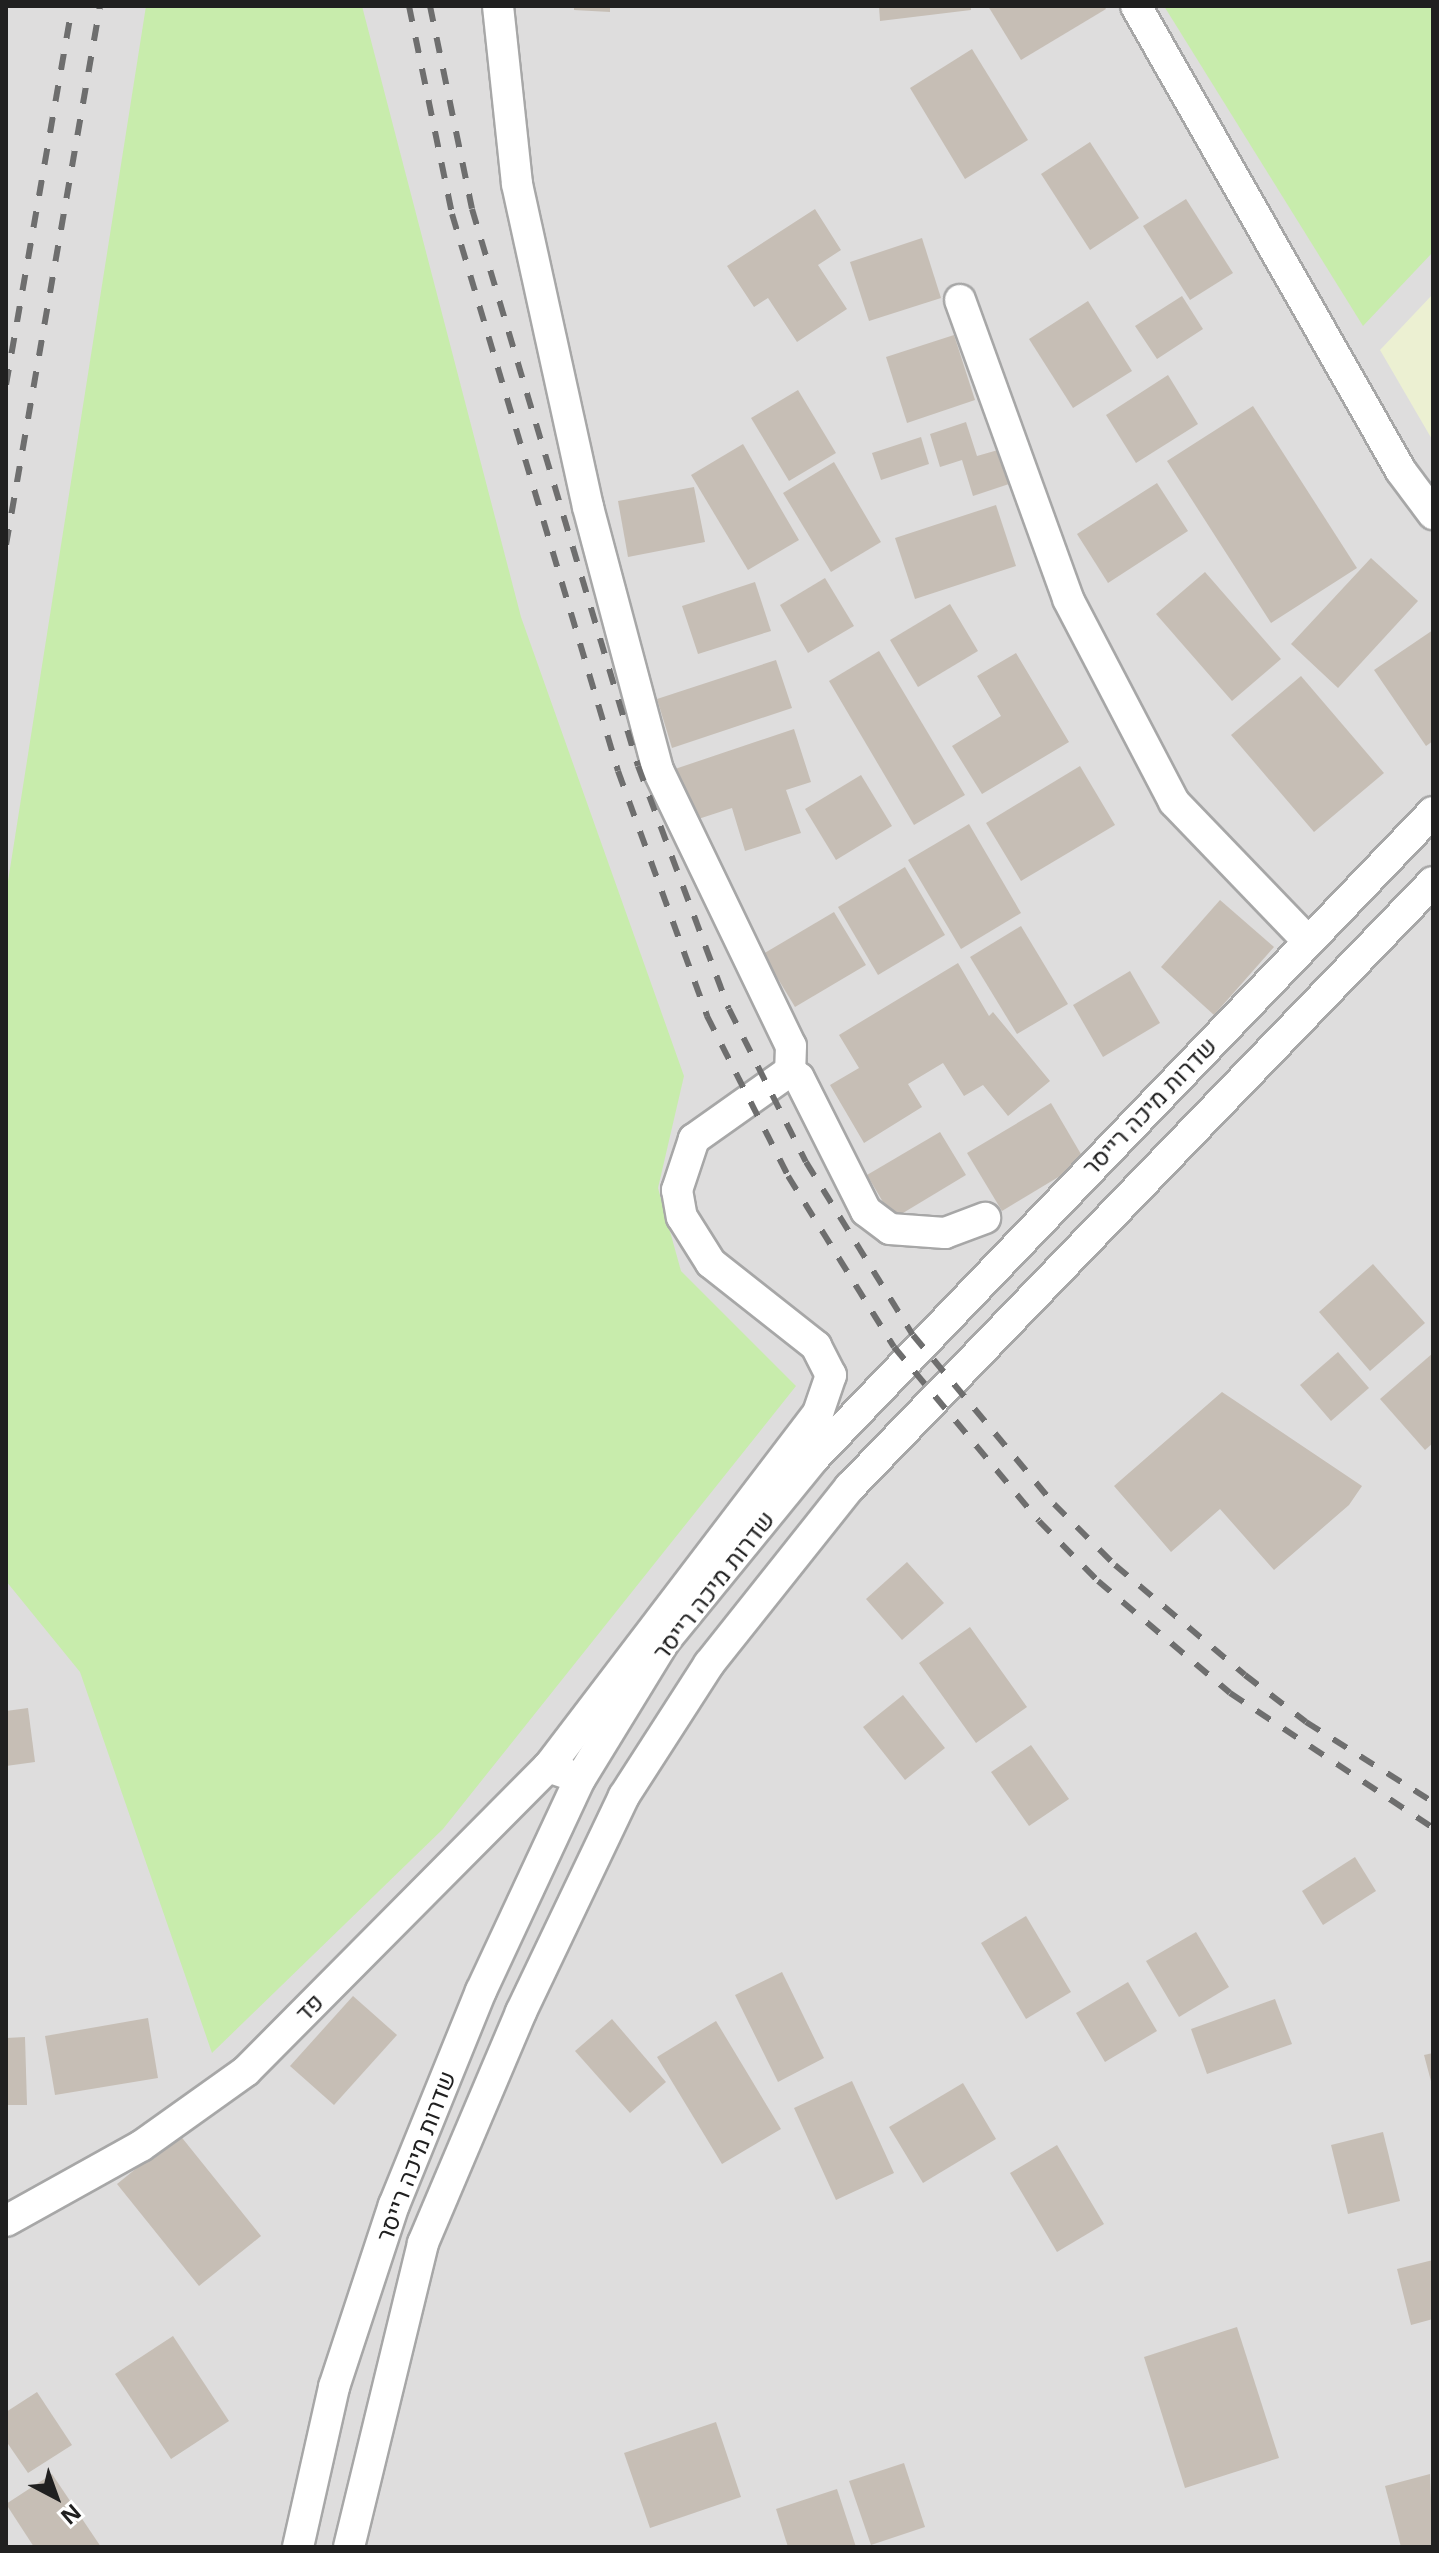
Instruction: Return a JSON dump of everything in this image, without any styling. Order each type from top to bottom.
[{"type":"street","points":[[498,6],[517,184],[588,507],[658,770],[791,1046],[790,1071],[799,1078],[866,1211],[890,1229],[945,1233],[985,1218]]},
{"type":"street","points":[[1136,6],[1401,471],[1433,514]]},
{"type":"street","points":[[960,300],[1068,599],[1174,802],[1307,940]]},
{"type":"street","name":"שדרות מיכה רייסר","points":[[298,2547],[334,2387],[394,2205],[481,1991],[580,1779],[664,1642],[813,1459],[1307,940],[1433,812]]},
{"type":"street","name":"שדרות מיכה רייסר","points":[[349,2547],[423,2243],[521,2012],[624,1796],[709,1664],[850,1487],[1433,882]]},
{"type":"street","name":"פד","points":[[6,2221],[141,2146],[246,2071],[548,1767],[818,1413],[828,1392],[831,1375],[816,1346],[711,1263],[693,1242],[677,1190],[694,1139],[790,1071]]},
{"type":"street","points":[[548,1767],[580,1779]]},
{"type":"shaded area","points":[[6,6],[1433,6],[1433,2547],[6,2547]]},
{"type":"green space","points":[[146,6],[362,6],[521,617],[684,1076],[658,1188],[681,1271],[796,1386],[443,1829],[212,2053],[80,1672],[6,1581],[6,894]]},
{"type":"green space","points":[[1164,6],[1433,6],[1433,252],[1363,326]]},
{"type":"green space","points":[[1433,294],[1433,441],[1380,350]]},
{"type":"building","points":[[574,6],[610,6],[610,12],[574,10]]},
{"type":"building","points":[[879,6],[971,6],[971,10],[880,21]]},
{"type":"building","points":[[988,6],[1104,6],[1106,9],[1021,60]]},
{"type":"building","points":[[972,49],[1028,140],[965,179],[910,88]]},
{"type":"building","points":[[1090,142],[1139,218],[1090,250],[1041,174]]},
{"type":"building","points":[[1186,199],[1233,273],[1190,300],[1143,226]]},
{"type":"building","points":[[815,209],[841,250],[818,265],[847,309],[797,342],[768,298],[754,307],[727,266]]},
{"type":"building","points":[[922,238],[941,298],[869,321],[850,262]]},
{"type":"building","points":[[1182,296],[1203,329],[1157,359],[1135,326]]},
{"type":"building","points":[[1088,301],[1132,371],[1073,408],[1029,339]]},
{"type":"building","points":[[954,335],[975,400],[907,423],[886,357]]},
{"type":"building","points":[[1168,375],[1198,424],[1136,463],[1106,415]]},
{"type":"building","points":[[798,390],[836,453],[789,481],[751,418]]},
{"type":"building","points":[[1253,406],[1357,568],[1271,623],[1167,461]]},
{"type":"building","points":[[966,422],[977,456],[998,450],[1009,484],[973,496],[962,460],[940,467],[930,434]]},
{"type":"building","points":[[921,437],[929,464],[881,480],[872,453]]},
{"type":"building","points":[[743,444],[799,540],[748,570],[691,475]]},
{"type":"building","points":[[834,462],[881,542],[831,572],[783,493]]},
{"type":"building","points":[[1157,483],[1188,531],[1108,583],[1077,534]]},
{"type":"building","points":[[694,487],[705,542],[628,557],[618,501]]},
{"type":"building","points":[[996,505],[1016,566],[915,599],[895,538]]},
{"type":"building","points":[[1371,558],[1418,601],[1338,688],[1291,644]]},
{"type":"building","points":[[1205,572],[1281,659],[1232,701],[1156,614]]},
{"type":"building","points":[[825,578],[854,626],[808,653],[780,605]]},
{"type":"building","points":[[755,582],[771,631],[698,654],[682,606]]},
{"type":"building","points":[[950,604],[978,651],[918,687],[890,640]]},
{"type":"building","points":[[1433,630],[1433,741],[1426,746],[1374,670]]},
{"type":"building","points":[[879,651],[965,795],[914,825],[829,681]]},
{"type":"building","points":[[1016,653],[1069,742],[982,794],[952,746],[1001,716],[977,676]]},
{"type":"building","points":[[776,660],[792,708],[672,748],[657,699]]},
{"type":"building","points":[[1301,676],[1384,773],[1314,832],[1231,735]]},
{"type":"building","points":[[794,729],[811,782],[786,790],[801,833],[745,851],[732,808],[686,823],[669,771]]},
{"type":"building","points":[[1080,766],[1115,825],[1021,881],[986,823]]},
{"type":"building","points":[[861,775],[892,826],[836,860],[805,809]]},
{"type":"building","points":[[969,824],[1021,913],[961,949],[908,860]]},
{"type":"building","points":[[905,867],[945,935],[878,975],[838,907]]},
{"type":"building","points":[[1220,900],[1274,947],[1214,1015],[1161,967]]},
{"type":"building","points":[[834,912],[866,965],[795,1007],[763,954]]},
{"type":"building","points":[[1021,926],[1068,1004],[1017,1034],[970,957]]},
{"type":"building","points":[[958,963],[989,1016],[993,1012],[1050,1081],[1008,1116],[983,1085],[964,1096],[943,1063],[908,1084],[922,1107],[864,1143],[830,1085],[859,1068],[839,1035]]},
{"type":"building","points":[[1130,971],[1160,1023],[1103,1057],[1073,1005]]},
{"type":"building","points":[[1051,1103],[1085,1161],[1002,1211],[967,1153]]},
{"type":"building","points":[[940,1132],[966,1175],[893,1219],[867,1175]]},
{"type":"building","points":[[1373,1264],[1425,1323],[1370,1371],[1319,1312]]},
{"type":"building","points":[[1338,1352],[1369,1388],[1331,1421],[1300,1385]]},
{"type":"building","points":[[1433,1353],[1433,1443],[1425,1450],[1380,1399]]},
{"type":"building","points":[[1222,1392],[1362,1486],[1349,1505],[1274,1570],[1220,1509],[1171,1552],[1114,1486]]},
{"type":"building","points":[[907,1562],[944,1603],[902,1640],[866,1599]]},
{"type":"building","points":[[970,1627],[1027,1707],[976,1743],[919,1663]]},
{"type":"building","points":[[903,1695],[945,1748],[905,1780],[863,1727]]},
{"type":"building","points":[[28,1708],[35,1762],[6,1766],[6,1711]]},
{"type":"building","points":[[1031,1745],[1069,1799],[1029,1826],[991,1772]]},
{"type":"building","points":[[1355,1857],[1376,1891],[1323,1925],[1302,1891]]},
{"type":"building","points":[[1026,1916],[1071,1992],[1026,2019],[981,1943]]},
{"type":"building","points":[[1196,1932],[1229,1987],[1179,2017],[1146,1961]]},
{"type":"building","points":[[782,1972],[824,2058],[778,2082],[735,1995]]},
{"type":"building","points":[[1128,1982],[1157,2031],[1105,2062],[1076,2013]]},
{"type":"building","points":[[353,1996],[397,2035],[334,2105],[290,2066]]},
{"type":"building","points":[[1275,1999],[1292,2044],[1207,2074],[1191,2029]]},
{"type":"building","points":[[148,2018],[158,2078],[55,2095],[45,2036]]},
{"type":"building","points":[[612,2019],[666,2082],[630,2113],[575,2051]]},
{"type":"building","points":[[716,2021],[781,2129],[722,2164],[657,2057]]},
{"type":"building","points":[[25,2037],[27,2105],[6,2105],[6,2038]]},
{"type":"building","points":[[1433,2053],[1433,2085],[1432,2085],[1424,2055]]},
{"type":"building","points":[[852,2081],[894,2173],[836,2200],[794,2108]]},
{"type":"building","points":[[963,2083],[996,2139],[923,2183],[889,2127]]},
{"type":"building","points":[[1383,2132],[1400,2201],[1348,2214],[1331,2145]]},
{"type":"building","points":[[179,2134],[261,2236],[199,2286],[117,2184]]},
{"type":"building","points":[[1057,2145],[1104,2224],[1057,2252],[1010,2173]]},
{"type":"building","points":[[1433,2260],[1433,2319],[1411,2325],[1397,2269]]},
{"type":"building","points":[[1237,2327],[1279,2458],[1185,2488],[1144,2357]]},
{"type":"building","points":[[173,2336],[229,2421],[171,2459],[115,2374]]},
{"type":"building","points":[[37,2392],[72,2445],[28,2473],[6,2441],[6,2412]]},
{"type":"building","points":[[716,2422],[741,2497],[650,2528],[624,2453]]},
{"type":"building","points":[[904,2463],[925,2527],[871,2545],[849,2481]]},
{"type":"building","points":[[52,2474],[101,2547],[34,2547],[6,2504]]},
{"type":"building","points":[[1430,2474],[1433,2547],[1401,2547],[1385,2486]]},
{"type":"building","points":[[837,2489],[856,2547],[788,2547],[776,2509]]},
{"type":"railway","points":[[6,385],[72,6]]},
{"type":"railway","points":[[6,545],[100,6]]},
{"type":"railway","points":[[409,6],[452,214],[618,771],[707,1016],[788,1176],[894,1347],[1039,1521],[1098,1581],[1230,1693],[1433,1828]]},
{"type":"railway","points":[[430,6],[472,209],[638,766],[729,1009],[806,1162],[913,1335],[1054,1504],[1115,1565],[1245,1675],[1306,1722],[1433,1802]]}]
